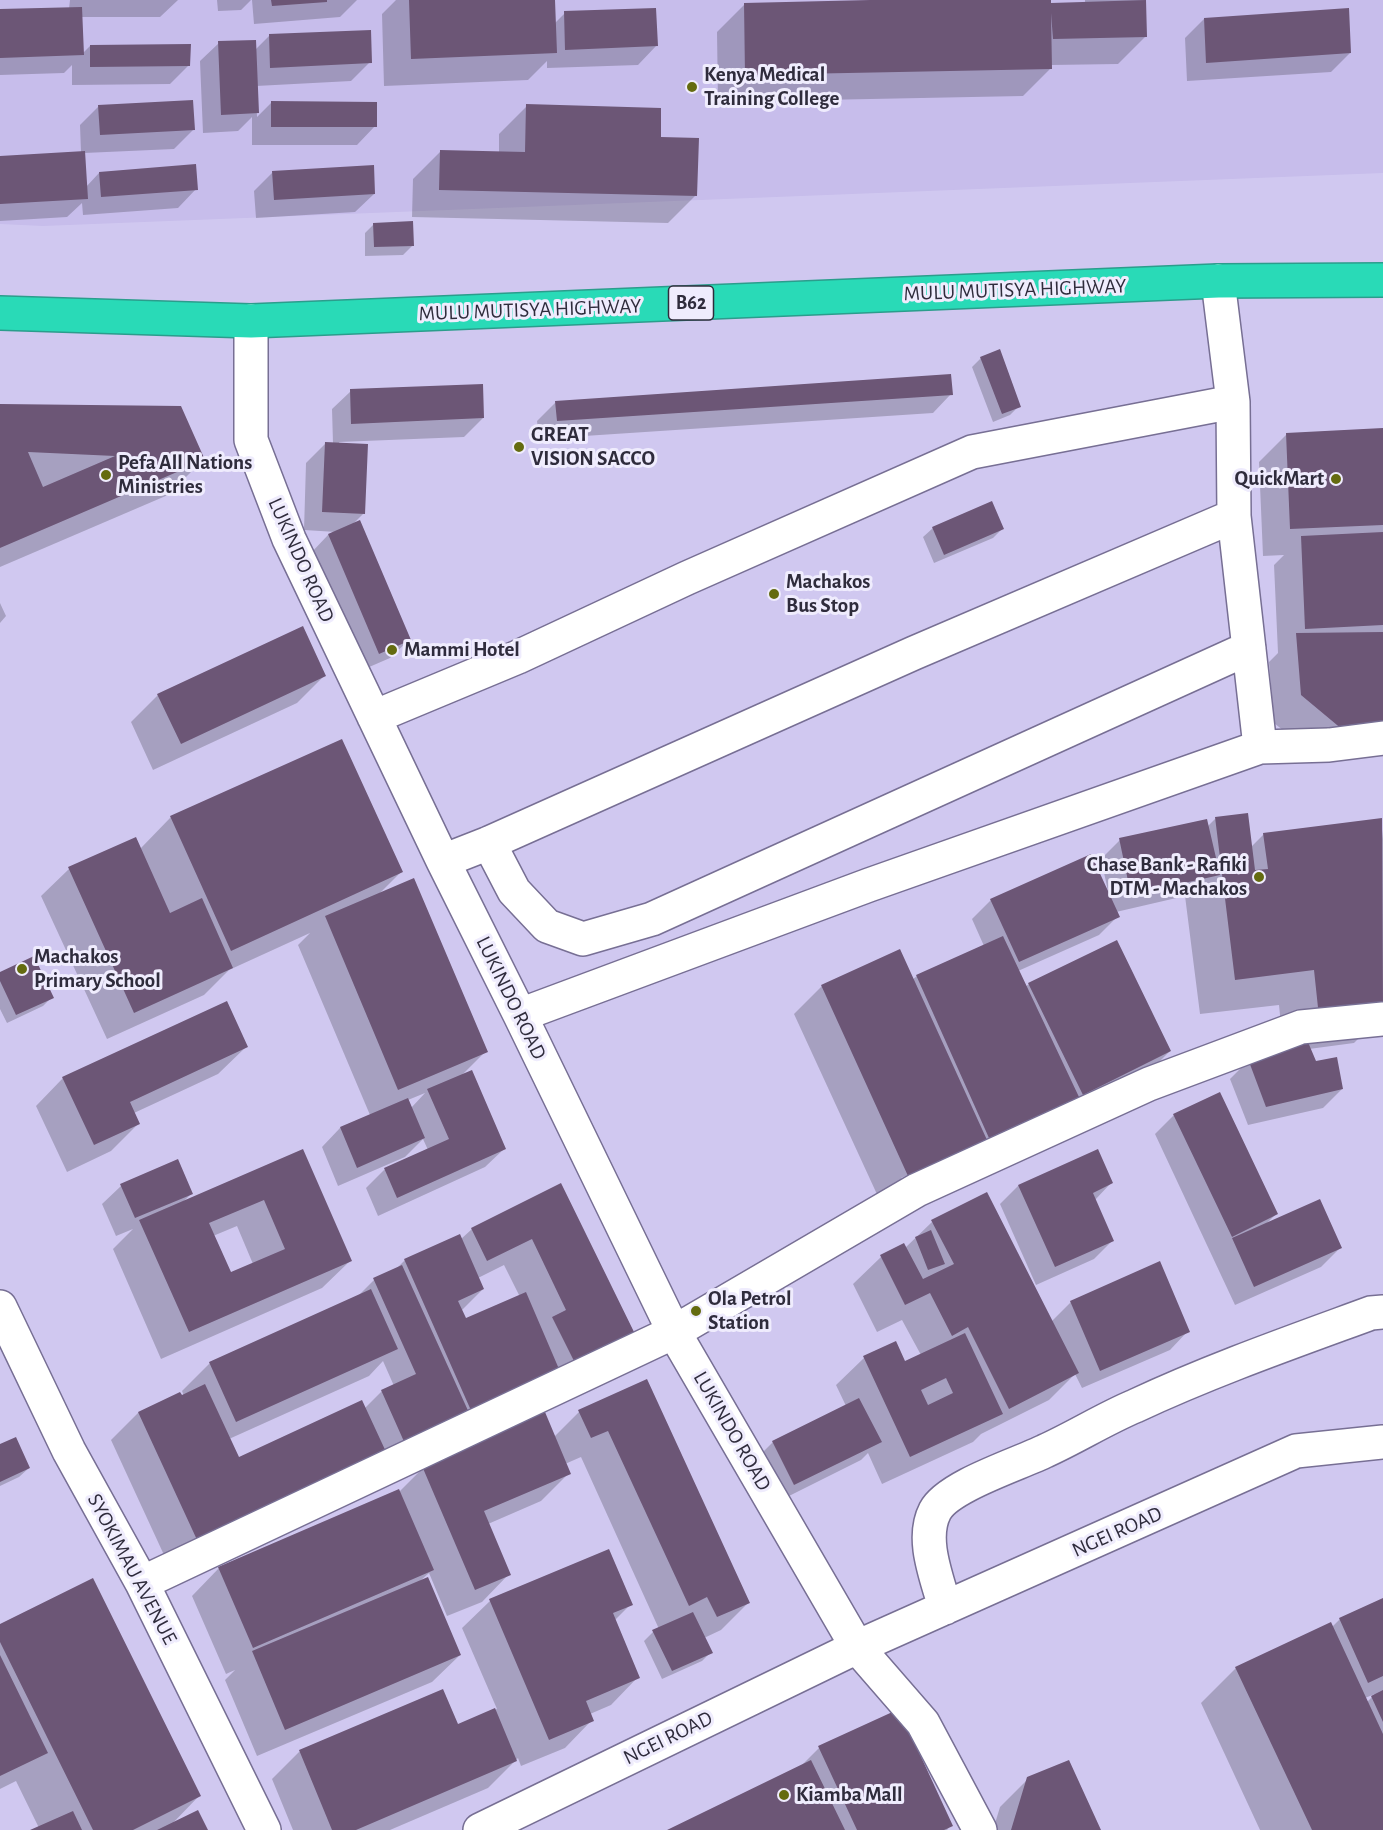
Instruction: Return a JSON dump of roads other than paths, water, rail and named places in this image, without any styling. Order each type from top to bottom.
[{"type":"highway","name":"MULU MUTISYA HIGHWAY","points":[[0,312],[250,321],[1218,281],[1383,280]]},
{"type":"street","points":[[1218,281],[1233,402],[1234,516],[1260,747]]},
{"type":"street","name":"LUKINDO ROAD","points":[[250,321],[251,440],[289,539],[442,861],[520,1015],[674,1332],[857,1647]]},
{"type":"street","points":[[374,717],[518,657],[687,578],[972,452],[1233,402]]},
{"type":"street","points":[[442,861],[489,843],[914,653],[1234,516]]},
{"type":"street","points":[[489,843],[514,891],[547,926],[583,939],[652,919],[1249,648]]},
{"type":"street","points":[[520,1015],[869,885],[1260,747],[1329,745],[1383,738]]},
{"type":"street","points":[[141,1583],[674,1332],[917,1190],[1149,1084],[1300,1027],[1383,1019]]},
{"type":"street","name":"SYOKIMAU AVENUE","points":[[0,1307],[69,1451],[141,1583],[264,1830]]},
{"type":"street","points":[[945,1608],[930,1545],[930,1530],[935,1510],[954,1491],[1046,1451],[1133,1406],[1209,1373],[1371,1313],[1383,1312]]},
{"type":"street","name":"NGEI ROAD","points":[[480,1830],[857,1647],[1296,1451],[1383,1442]]},
{"type":"street","points":[[857,1647],[923,1723],[980,1830]]},
{"type":"place","name":"Kenya Medical Training College","points":[[692,87]]},
{"type":"place","name":"GREAT VISION SACCO","points":[[519,447]]},
{"type":"place","name":"Pefa All Nations Ministries","points":[[106,475]]},
{"type":"place","name":"QuickMart","points":[[1336,479]]},
{"type":"place","name":"Machakos Bus Stop","points":[[774,594]]},
{"type":"place","name":"Mammi Hotel","points":[[392,650]]},
{"type":"place","name":"Chase Bank - Rafiki DTM - Machakos","points":[[1259,877]]},
{"type":"place","name":"Machakos Primary School","points":[[22,969]]},
{"type":"place","name":"Ola Petrol Station","points":[[696,1311]]},
{"type":"place","name":"Kiamba Mall","points":[[784,1795]]}]
